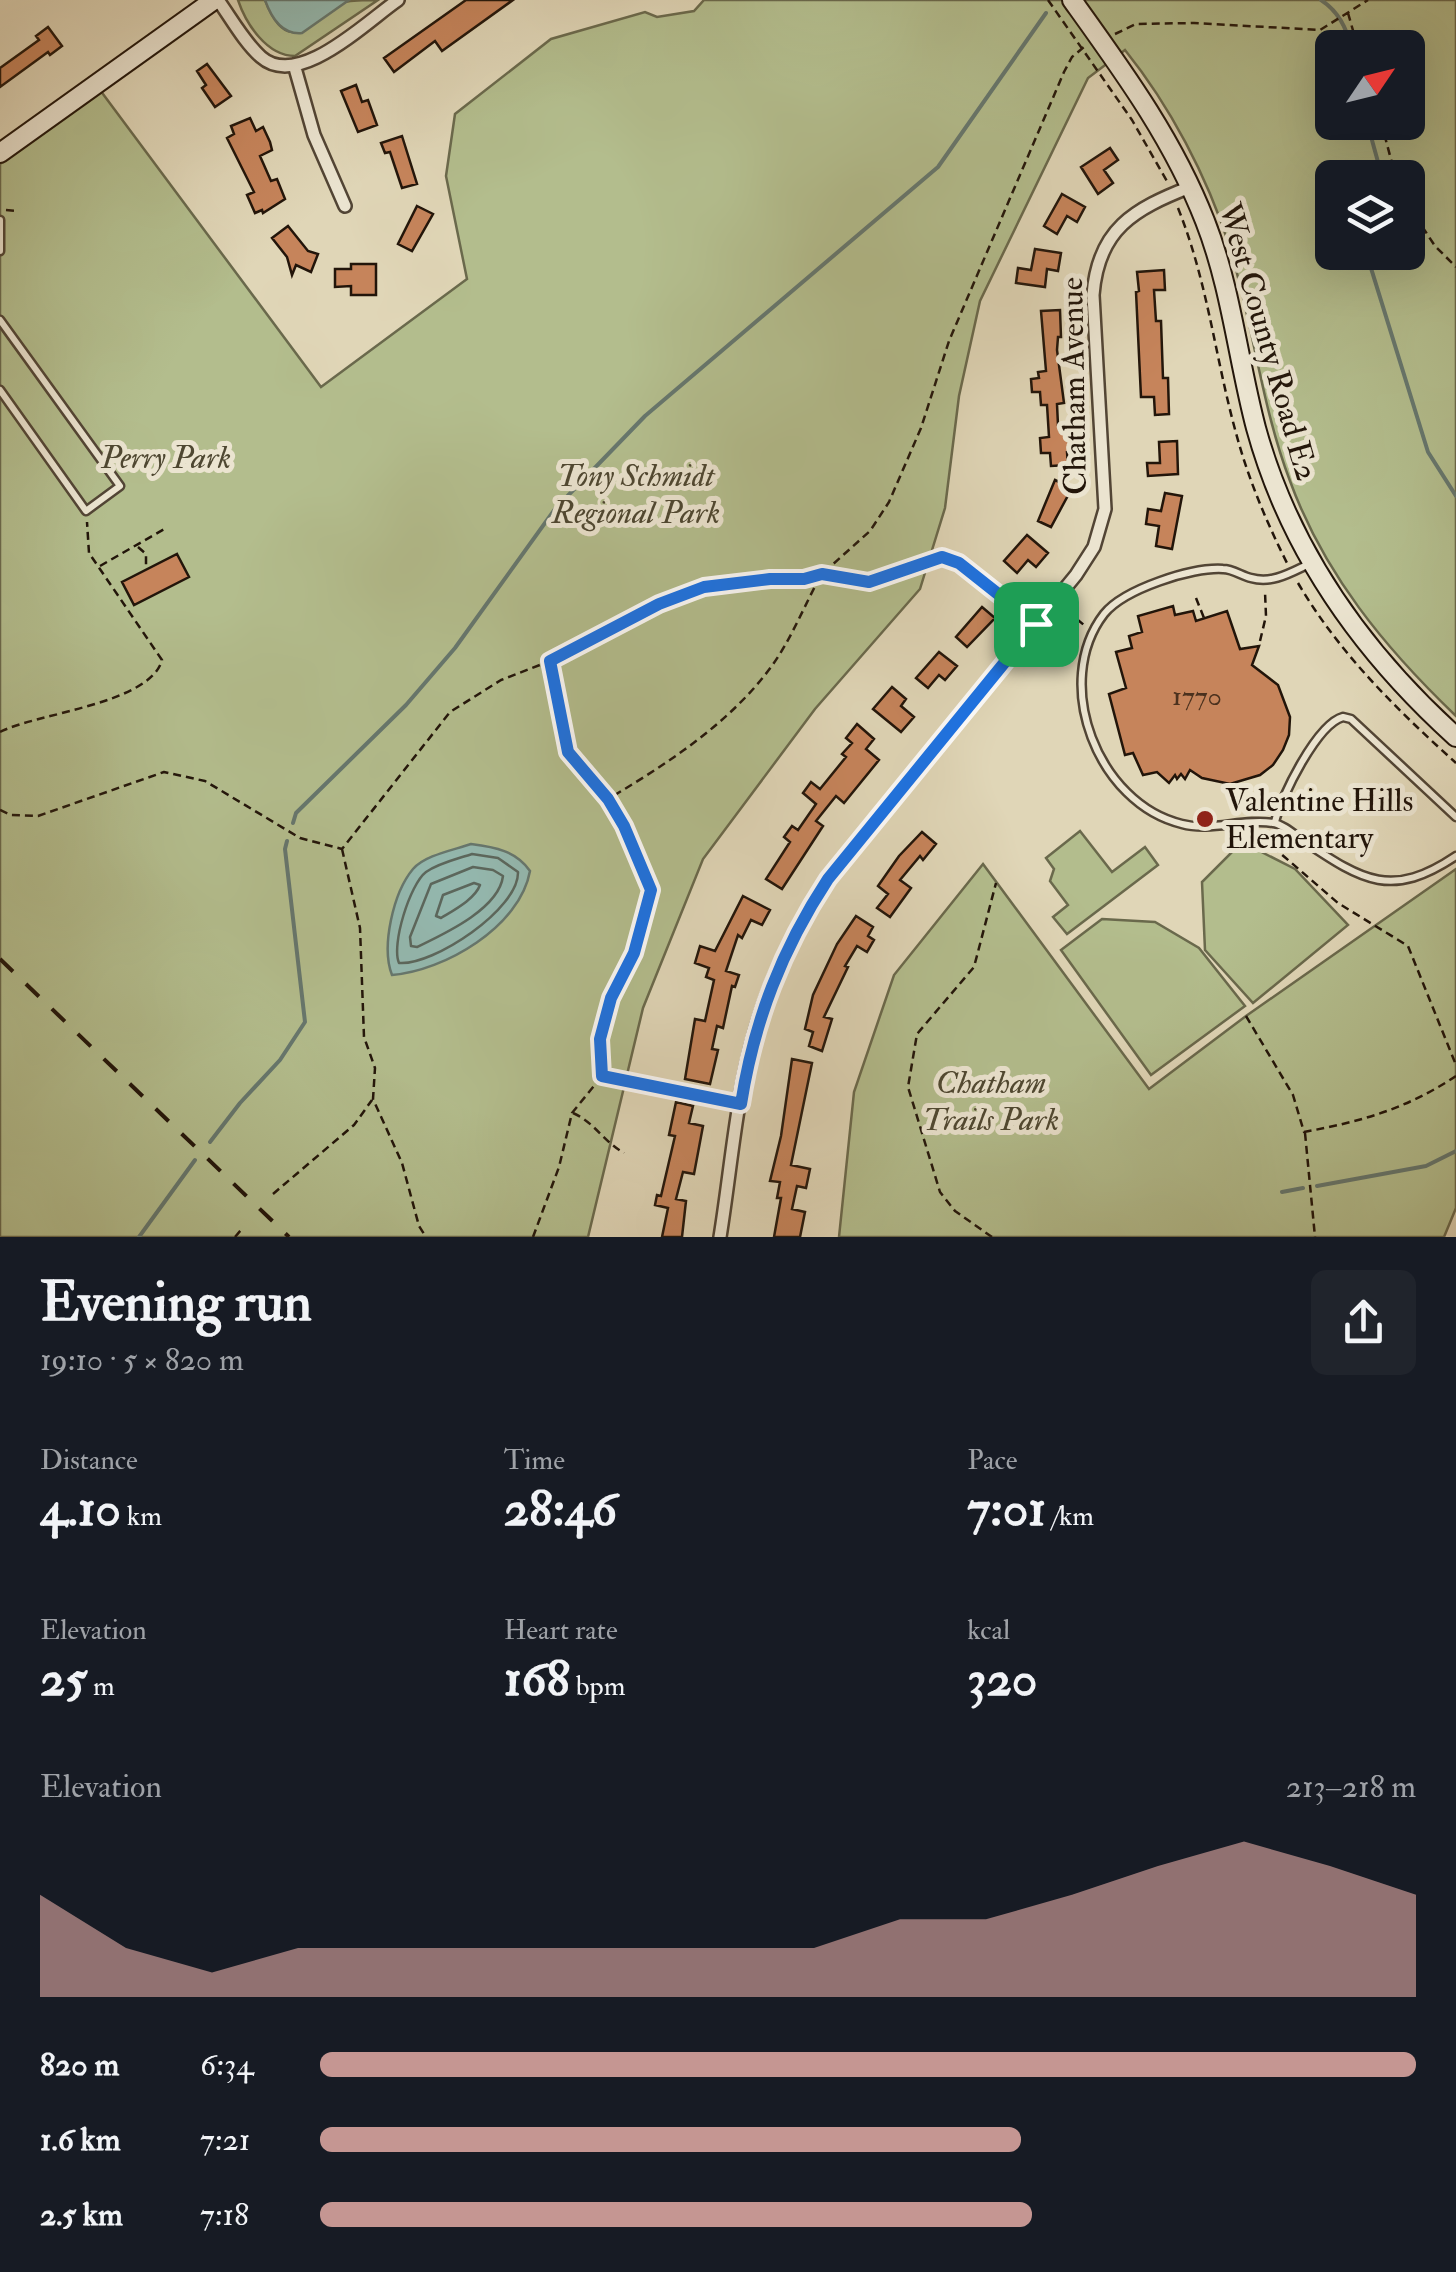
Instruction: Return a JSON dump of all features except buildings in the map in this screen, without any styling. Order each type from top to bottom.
[{"type":"street","points":[[0,153],[216,0],[262,58],[294,68],[306,65],[398,0]]},
{"type":"street","name":"West County Road E2","points":[[1072,0],[1155,118],[1190,186],[1218,260],[1268,469],[1310,563],[1355,632],[1386,670],[1456,737]]},
{"type":"street","points":[[294,68],[314,135],[345,206]]},
{"type":"street","name":"Chatham Avenue","points":[[720,1237],[748,1059],[768,992],[806,913],[828,879],[1084,565],[1094,547],[1105,508],[1092,296],[1098,261],[1117,228],[1132,214],[1190,186]]},
{"type":"lane","points":[[0,220],[0,250]]},
{"type":"lane","points":[[0,320],[120,486],[86,510],[0,390]]},
{"type":"lane","points":[[1310,563],[1264,580],[1221,568],[1143,586],[1118,599],[1105,614],[1088,648],[1081,674],[1082,703],[1089,733],[1100,756],[1116,779],[1147,809],[1185,826],[1275,822],[1353,874],[1375,881],[1416,878],[1456,856]]},
{"type":"lane","points":[[1275,822],[1322,732],[1330,722],[1343,717],[1351,719],[1456,818]]},
{"type":"path","points":[[1048,0],[1132,120],[1165,176]]},
{"type":"path","points":[[1115,34],[1136,24],[1320,30],[1368,0]]},
{"type":"path","points":[[1346,12],[1352,30]]},
{"type":"path","points":[[608,799],[722,721],[772,666],[822,574],[870,531],[889,502],[921,428],[949,341],[1064,72],[1080,48]]},
{"type":"path","points":[[1178,207],[1208,302],[1240,447],[1284,557]]},
{"type":"path","points":[[0,210],[18,211]]},
{"type":"path","points":[[1425,231],[1456,267]]},
{"type":"path","points":[[0,732],[14,724],[82,708],[134,689],[159,670],[162,660],[89,552],[86,510]]},
{"type":"path","points":[[99,567],[166,528]]},
{"type":"path","points":[[137,546],[146,554],[146,567]]},
{"type":"path","points":[[342,849],[450,712],[501,680],[550,661],[659,604],[704,587],[822,574],[869,582],[950,558],[1036,624]]},
{"type":"path","points":[[1299,584],[1372,683],[1456,764]]},
{"type":"path","points":[[1260,641],[1266,616],[1265,591]]},
{"type":"path","points":[[1196,598],[1204,618]]},
{"type":"path","points":[[1067,611],[1084,624]]},
{"type":"path","points":[[532,1237],[560,1167],[572,1112],[602,1076],[600,1039],[611,998],[634,953],[651,890],[608,799],[568,752],[550,661]]},
{"type":"path","points":[[0,810],[38,816],[164,772],[206,782],[300,838],[342,849]]},
{"type":"path","points":[[1234,834],[1273,847],[1338,903],[1408,946],[1456,1065]]},
{"type":"path","points":[[342,849],[360,928],[364,1037],[375,1068],[373,1099],[402,1163],[419,1226],[426,1237]]},
{"type":"path","points":[[992,1237],[955,1211],[940,1192],[908,1087],[916,1034],[974,967],[996,882]]},
{"type":"path","points":[[1246,1016],[1293,1094],[1304,1132],[1315,1237]]},
{"type":"path","points":[[602,1076],[741,1104]]},
{"type":"path","points":[[1304,1132],[1364,1121],[1422,1098],[1456,1076]]},
{"type":"path","points":[[273,1194],[354,1125],[373,1099]]},
{"type":"path","points":[[572,1112],[587,1119],[605,1143],[624,1154]]},
{"type":"path","points":[[235,1237],[241,1230]]},
{"type":"green space","points":[[238,0],[265,0],[274,18],[292,32],[311,25],[345,2],[378,0],[295,56],[267,45],[246,19]]},
{"type":"green space","name":"Tony Schmidt Regional Park","points":[[704,0],[1456,0],[1456,716],[1405,664],[1359,608],[1304,515],[1280,452],[1220,219],[1172,118],[1125,50],[1088,78],[980,301],[959,396],[945,508],[920,589],[815,709],[703,859],[643,1008],[588,1237],[0,1237],[0,164],[100,90],[321,387],[467,279],[446,176],[455,114],[551,39],[645,12],[657,17],[694,11]]},
{"type":"green space","points":[[1080,831],[1112,872],[1145,847],[1158,865],[1067,934],[1053,917],[1068,905],[1050,881],[1054,869],[1046,858]]},
{"type":"green space","points":[[1242,842],[1295,869],[1348,925],[1253,1003],[1205,950],[1202,882]]},
{"type":"green space","name":"Chatham Trails Park","points":[[983,864],[1149,1089],[1456,869],[1456,1208],[1444,1237],[839,1237],[854,1092],[894,975]]},
{"type":"green space","points":[[1102,919],[1155,922],[1199,948],[1245,1006],[1151,1075],[1061,950]]},
{"type":"water","points":[[265,0],[349,0],[302,33],[295,33],[278,24]]},
{"type":"water","points":[[471,844],[504,851],[530,871],[512,910],[496,927],[456,955],[412,972],[392,975],[389,935],[406,879],[425,860]]},
{"type":"waterway","points":[[1321,0],[1345,30]]},
{"type":"waterway","points":[[293,823],[296,813],[406,705],[455,648],[555,509],[645,416],[938,167],[1046,13]]},
{"type":"waterway","points":[[1372,140],[1377,160]]},
{"type":"waterway","points":[[1372,270],[1428,452],[1456,496]]},
{"type":"waterway","points":[[210,1142],[280,1060],[305,1022],[287,841]]},
{"type":"waterway","points":[[1317,1186],[1426,1166],[1456,1151]]},
{"type":"waterway","points":[[139,1237],[195,1160]]},
{"type":"waterway","points":[[1282,1192],[1303,1188]]},
{"type":"railway","points":[[0,959],[289,1237]]},
{"type":"place","name":"Valentine Hills Elementary","points":[[1205,819]]},
{"type":"route","points":[[942,557],[959,563],[1036,624],[828,879],[806,913],[785,950],[754,1033],[741,1104],[602,1076],[600,1039],[611,998],[634,953],[651,890],[608,799],[568,752],[550,661],[659,604],[704,587],[822,574],[869,582],[942,557]]},
{"type":"park label","name":"Perry Park","points":[[166,458]]}]
